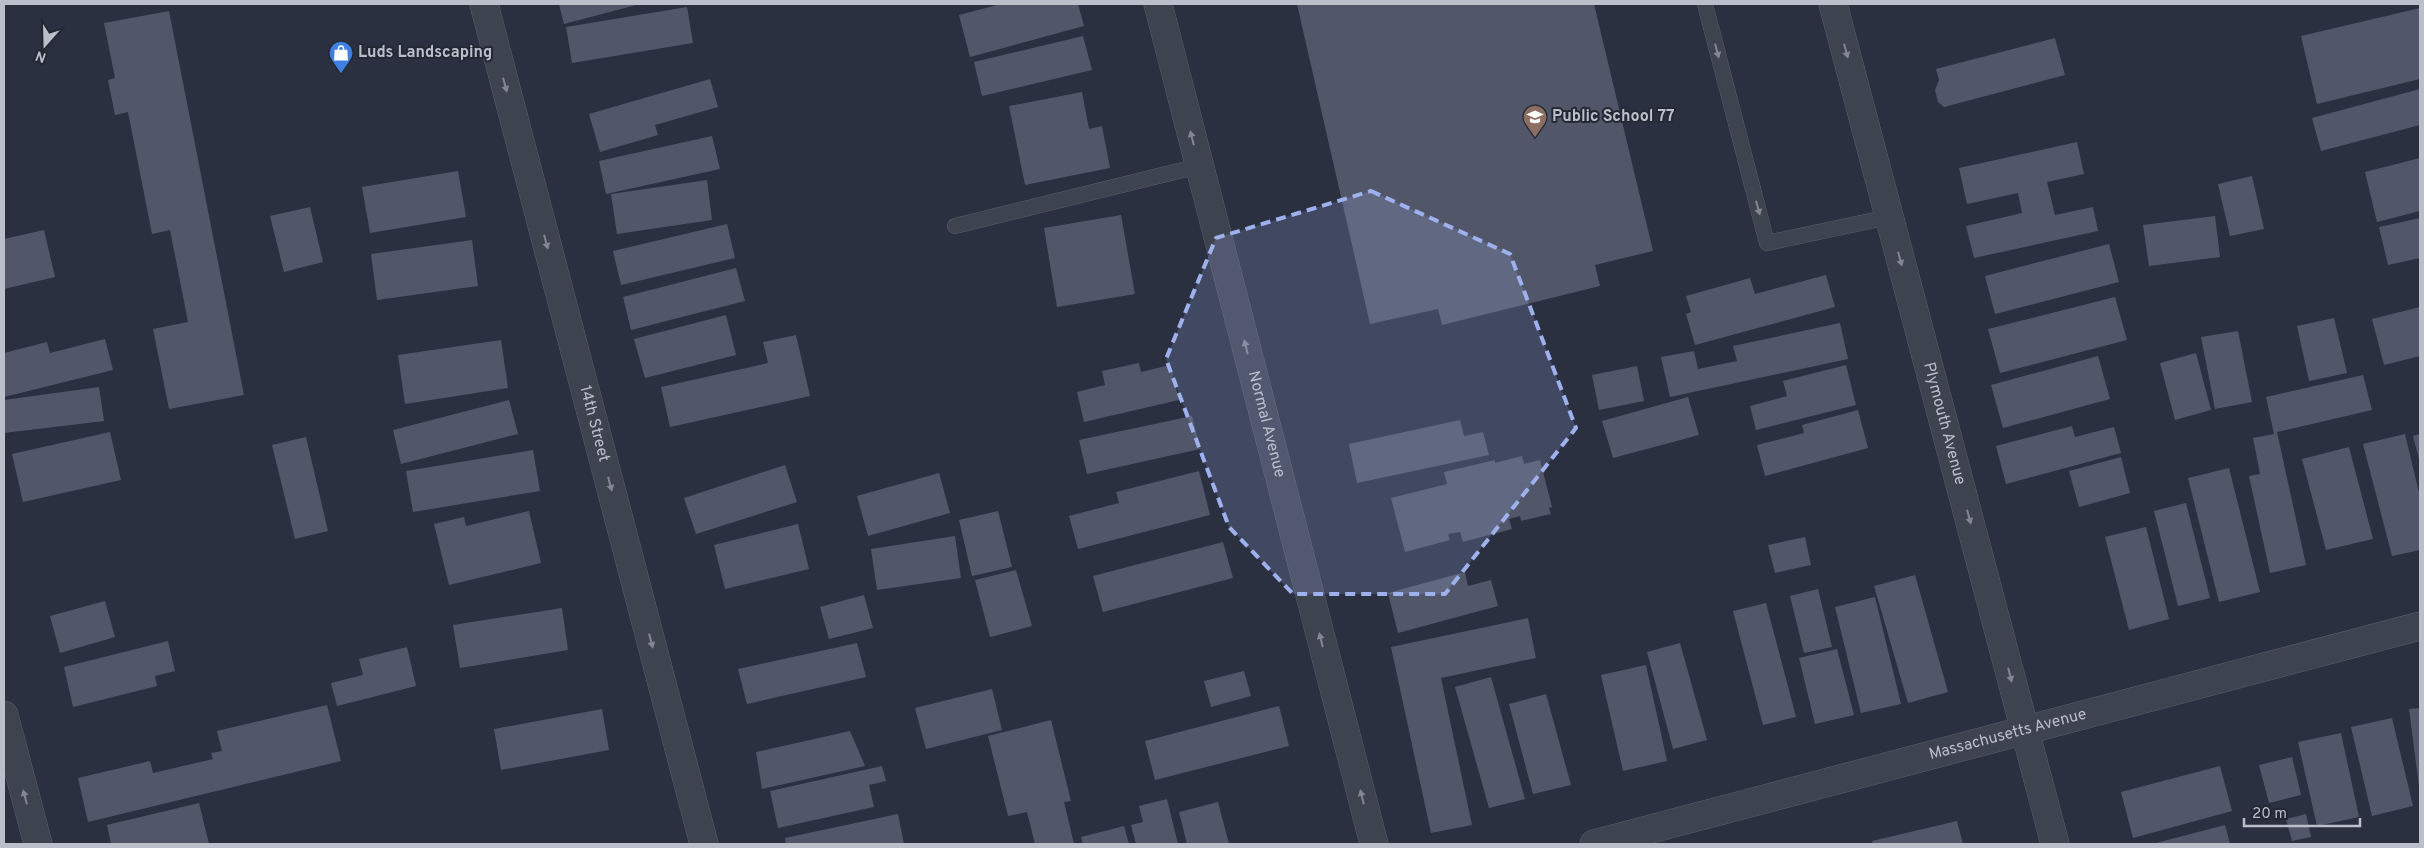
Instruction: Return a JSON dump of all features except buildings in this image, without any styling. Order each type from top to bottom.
[{"type":"street","name":"14th Street","points":[[484,4],[704,844]]},
{"type":"street","name":"Normal Avenue","points":[[1158,4],[1374,844]]},
{"type":"street","name":"Plymouth Avenue","points":[[1833,4],[2054,844]]},
{"type":"street","name":"Massachusetts Avenue","points":[[1594,844],[2420,626]]},
{"type":"street","points":[[4,715],[38,844]]},
{"type":"lane","points":[[1705,4],[1767,243],[1889,217]]},
{"type":"lane","points":[[955,226],[1199,166]]},
{"type":"highlighted area","points":[[1371,191],[1510,254],[1576,428],[1445,594],[1293,594],[1229,527],[1166,359],[1216,238]]},
{"type":"place","name":"Luds Landscaping","points":[[341,74]]},
{"type":"place","name":"Public School 77","points":[[1535,138]]}]
